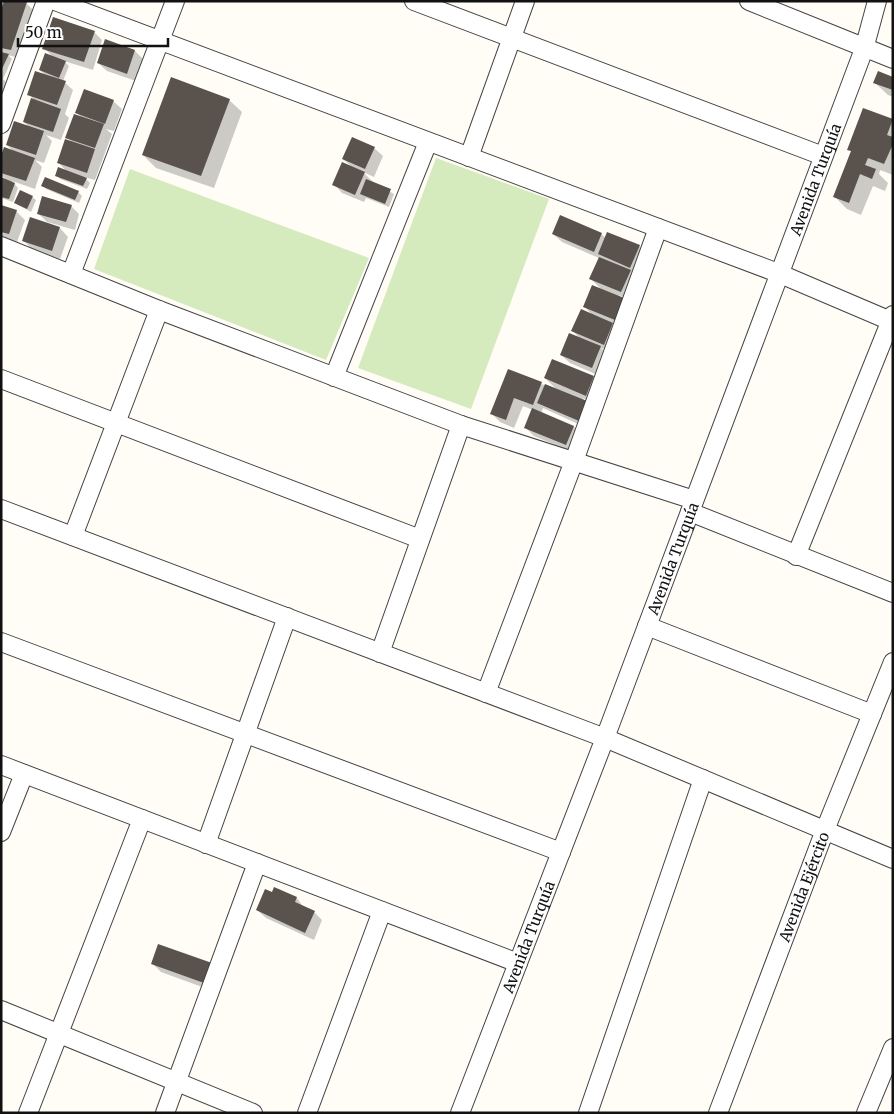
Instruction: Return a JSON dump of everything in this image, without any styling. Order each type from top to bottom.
[{"type":"street","points":[[1,124],[46,1]]},
{"type":"street","points":[[56,1],[778,273],[892,319],[796,556]]},
{"type":"street","points":[[71,274],[175,1]]},
{"type":"street","points":[[414,1],[823,156]]},
{"type":"street","points":[[469,157],[525,1]]},
{"type":"street","points":[[749,1],[893,59]]},
{"type":"street","name":"Avenida Turquía","points":[[460,1113],[606,738],[778,273],[864,48],[877,1]]},
{"type":"street","points":[[334,377],[428,142]]},
{"type":"street","points":[[486,692],[574,461],[658,228]]},
{"type":"street","points":[[1,246],[159,310],[334,377],[461,424],[574,461],[692,506],[796,556],[893,593]]},
{"type":"street","points":[[73,536],[159,310]]},
{"type":"street","points":[[1,379],[420,540]]},
{"type":"street","points":[[380,653],[461,424]]},
{"type":"street","points":[[1,509],[606,738],[893,859]]},
{"type":"street","points":[[206,844],[287,617]]},
{"type":"street","points":[[647,626],[872,714]]},
{"type":"street","points":[[1,642],[561,852]]},
{"type":"street","name":"Avenida Ejército","points":[[718,1113],[825,830],[893,662]]},
{"type":"street","points":[[1,765],[518,962]]},
{"type":"street","points":[[1,832],[24,774]]},
{"type":"street","points":[[588,1113],[703,779]]},
{"type":"street","points":[[28,1113],[142,819]]},
{"type":"street","points":[[165,1113],[257,863]]},
{"type":"street","points":[[307,1113],[382,911]]},
{"type":"street","points":[[1,1010],[253,1113]]},
{"type":"street","points":[[866,1113],[893,1048]]},
{"type":"green space","points":[[436,158],[549,199],[471,409],[358,368]]},
{"type":"green space","points":[[130,169],[369,258],[326,360],[94,269]]},
{"type":"building","points":[[4,1],[27,2],[11,50],[1,48],[1,10]]},
{"type":"building","points":[[53,17],[95,31],[84,62],[42,49]]},
{"type":"building","points":[[105,39],[135,50],[127,74],[97,63]]},
{"type":"building","points":[[1,52],[9,54],[1,71]]},
{"type":"building","points":[[45,53],[66,61],[59,78],[39,70]]},
{"type":"building","points":[[35,71],[66,81],[57,105],[27,95]]},
{"type":"building","points":[[878,71],[893,77],[893,90],[873,83]]},
{"type":"building","points":[[171,77],[230,99],[201,176],[142,155]]},
{"type":"building","points":[[84,89],[114,100],[105,124],[75,113]]},
{"type":"building","points":[[31,98],[61,109],[53,132],[23,122]]},
{"type":"building","points":[[863,108],[893,119],[887,135],[893,137],[893,144],[884,164],[868,158],[865,165],[876,169],[872,179],[860,174],[849,203],[833,197],[851,151],[847,150]]},
{"type":"building","points":[[74,114],[104,124],[95,148],[65,138]]},
{"type":"building","points":[[14,121],[44,131],[36,155],[6,145]]},
{"type":"building","points":[[352,137],[375,147],[365,169],[342,159]]},
{"type":"building","points":[[65,139],[95,149],[87,173],[57,163]]},
{"type":"building","points":[[4,147],[35,158],[26,181],[1,173],[1,156]]},
{"type":"building","points":[[342,162],[365,172],[355,195],[332,185]]},
{"type":"building","points":[[58,167],[87,178],[83,186],[55,176]]},
{"type":"building","points":[[1,177],[15,183],[9,199],[1,197]]},
{"type":"building","points":[[45,177],[79,191],[75,200],[41,186]]},
{"type":"building","points":[[366,179],[391,189],[385,204],[360,194]]},
{"type":"building","points":[[20,190],[33,196],[27,209],[14,203]]},
{"type":"building","points":[[42,196],[72,205],[66,222],[37,214]]},
{"type":"building","points":[[1,205],[17,210],[9,234],[1,232]]},
{"type":"building","points":[[560,215],[602,233],[594,252],[552,234]]},
{"type":"building","points":[[30,217],[60,227],[52,251],[22,241]]},
{"type":"building","points":[[607,232],[640,245],[630,268],[598,254]]},
{"type":"building","points":[[599,257],[631,270],[621,292],[589,279]]},
{"type":"building","points":[[592,285],[624,298],[615,320],[583,307]]},
{"type":"building","points":[[581,309],[613,323],[604,345],[571,331]]},
{"type":"building","points":[[569,333],[601,346],[592,368],[560,355]]},
{"type":"building","points":[[552,359],[594,376],[586,396],[544,378]]},
{"type":"building","points":[[508,369],[542,382],[533,405],[514,398],[506,420],[490,414]]},
{"type":"building","points":[[545,384],[587,401],[579,421],[537,403]]},
{"type":"building","points":[[532,408],[574,426],[566,445],[524,428]]},
{"type":"building","points":[[274,887],[297,897],[295,902],[315,911],[305,933],[256,910],[265,889],[272,892]]},
{"type":"building","points":[[158,944],[212,963],[204,983],[151,964]]}]
